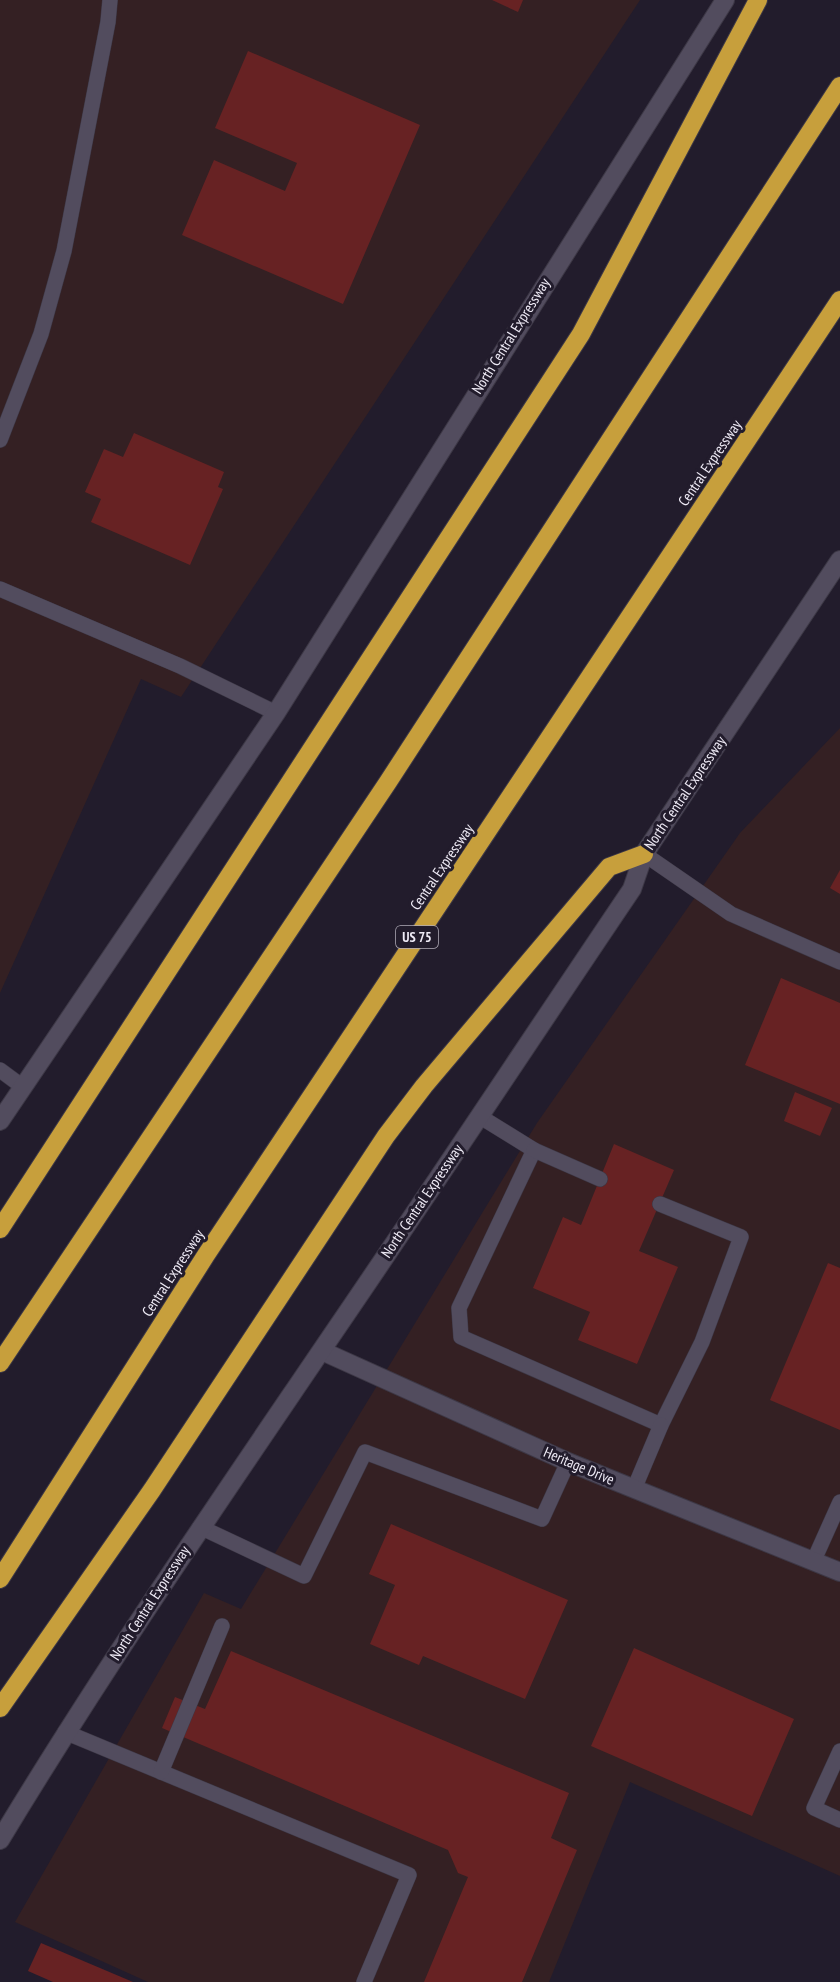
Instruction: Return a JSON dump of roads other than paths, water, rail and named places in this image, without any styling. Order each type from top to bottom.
[{"type":"highway","points":[[0,1229],[581,334],[758,0]]},
{"type":"highway","points":[[0,1364],[388,782],[840,86]]},
{"type":"highway","name":"Central Expressway","points":[[0,1579],[212,1246],[840,300]]},
{"type":"highway","points":[[0,1708],[152,1490],[386,1136],[424,1086],[609,867],[644,854]]},
{"type":"main road","name":"North Central Expressway","points":[[0,1121],[276,713],[725,0]]},
{"type":"main road","name":"North Central Expressway","points":[[0,1840],[65,1732],[200,1527],[322,1351],[632,889],[644,854],[840,560]]},
{"type":"main road","name":"Heritage Drive","points":[[322,1351],[568,1462],[840,1572]]},
{"type":"lane","points":[[0,440],[41,334],[64,250],[110,0]]},
{"type":"lane","points":[[0,589],[180,666],[276,713]]},
{"type":"lane","points":[[644,854],[731,914],[840,962]]},
{"type":"lane","points":[[0,1070],[23,1087]]},
{"type":"lane","points":[[479,1116],[534,1150],[600,1179]]},
{"type":"lane","points":[[534,1150],[459,1308],[461,1337],[661,1425]]},
{"type":"lane","points":[[634,1489],[661,1425],[702,1342],[741,1236],[660,1204]]},
{"type":"lane","points":[[200,1527],[304,1576],[365,1452],[542,1519],[568,1462]]},
{"type":"lane","points":[[814,1560],[840,1502]]},
{"type":"lane","points":[[161,1772],[222,1626]]},
{"type":"lane","points":[[65,1732],[409,1875],[364,1982]]},
{"type":"lane","points":[[840,1751],[814,1808],[840,1820]]}]
